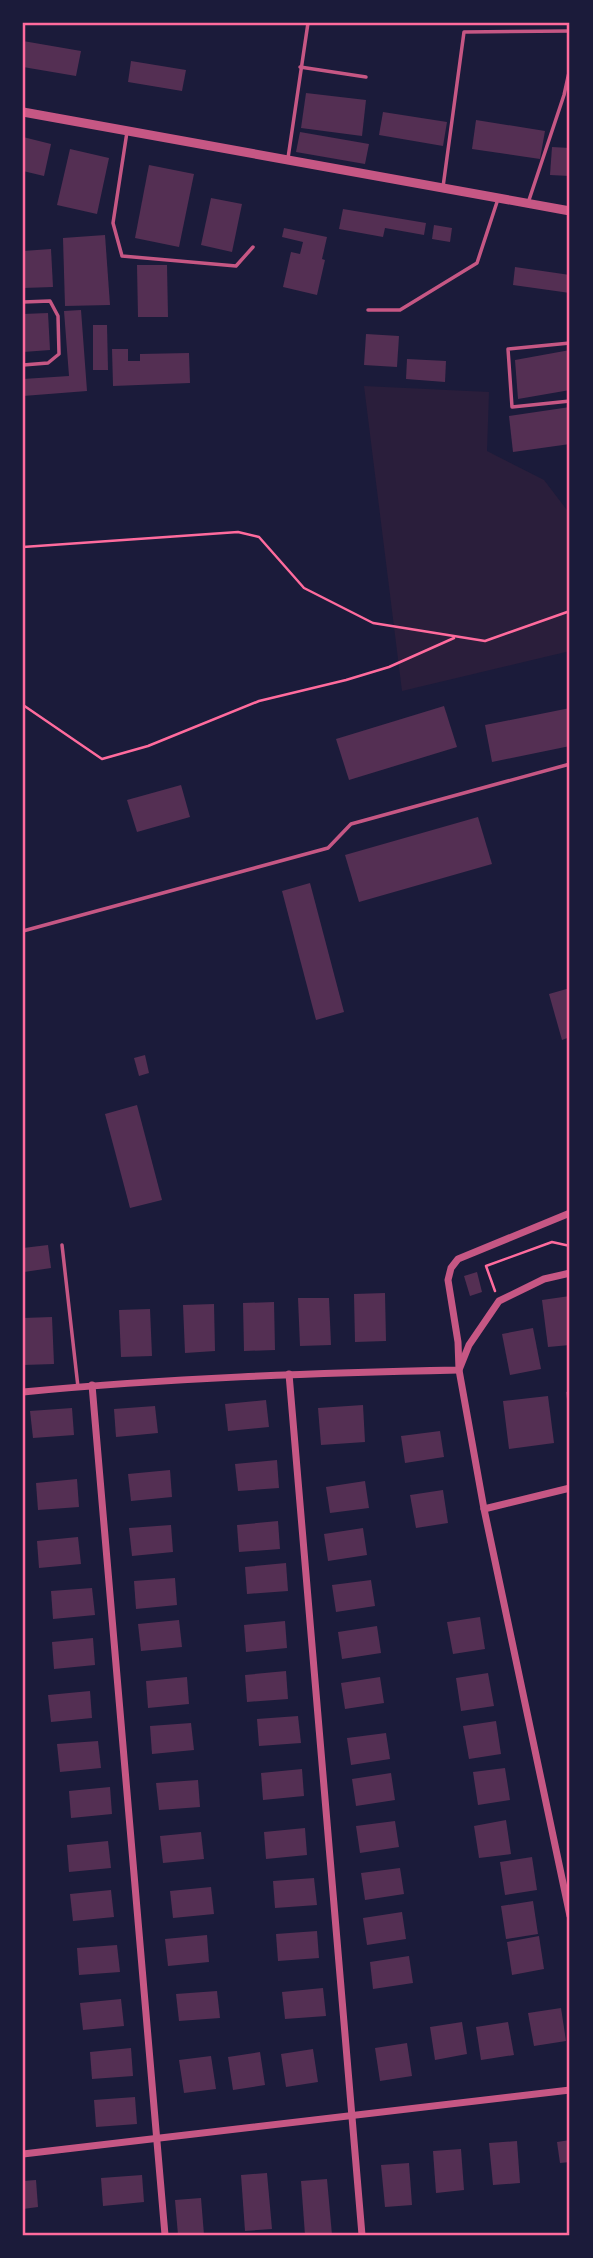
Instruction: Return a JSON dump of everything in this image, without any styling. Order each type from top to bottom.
[{"type":"street","points":[[23,112],[570,211]]},
{"type":"street","points":[[570,1213],[458,1259],[450,1268],[448,1280],[458,1342],[459,1370],[484,1508],[570,1916]]},
{"type":"street","points":[[459,1370],[469,1345],[499,1301],[544,1279],[570,1273]]},
{"type":"street","points":[[23,1392],[92,1385],[289,1374],[459,1370]]},
{"type":"street","points":[[289,1374],[362,2235]]},
{"type":"street","points":[[92,1385],[165,2235]]},
{"type":"street","points":[[484,1508],[570,1488]]},
{"type":"street","points":[[23,2154],[570,2090]]},
{"type":"lane","points":[[287,160],[308,23]]},
{"type":"lane","points":[[443,187],[464,32],[570,31]]},
{"type":"lane","points":[[300,67],[366,77]]},
{"type":"lane","points":[[528,202],[564,95],[570,68]]},
{"type":"lane","points":[[127,132],[113,223],[122,256],[236,267],[253,247]]},
{"type":"lane","points":[[368,310],[400,310],[477,263],[499,197]]},
{"type":"lane","points":[[23,302],[50,301],[58,317],[59,354],[48,363],[23,365]]},
{"type":"lane","points":[[570,343],[508,349],[512,407],[570,401]]},
{"type":"lane","points":[[23,931],[328,848],[351,824],[570,764]]},
{"type":"lane","points":[[62,1245],[78,1387]]},
{"type":"path","points":[[23,547],[238,532],[259,537],[304,588],[373,623],[485,641],[570,611]]},
{"type":"path","points":[[23,705],[102,759],[148,746],[259,701],[389,667],[457,637]]},
{"type":"path","points":[[496,1295],[486,1266],[552,1242],[570,1246]]},
{"type":"shaded area","points":[[364,386],[489,392],[487,451],[544,480],[570,514],[570,651],[402,691]]},
{"type":"building","points":[[23,41],[81,51],[76,76],[23,67]]},
{"type":"building","points":[[131,61],[186,70],[182,91],[128,82]]},
{"type":"building","points":[[306,93],[366,100],[362,136],[301,128]]},
{"type":"building","points":[[383,112],[447,122],[443,146],[379,135]]},
{"type":"building","points":[[476,120],[545,131],[540,159],[472,149]]},
{"type":"building","points":[[300,132],[369,144],[365,164],[296,152]]},
{"type":"building","points":[[23,137],[51,144],[44,176],[23,171]]},
{"type":"building","points":[[552,147],[570,148],[570,176],[550,175]]},
{"type":"building","points":[[70,149],[109,158],[97,214],[57,205]]},
{"type":"building","points":[[149,165],[194,174],[179,247],[135,238]]},
{"type":"building","points":[[211,198],[242,204],[232,252],[201,245]]},
{"type":"building","points":[[343,209],[426,223],[424,235],[385,228],[383,237],[339,229]]},
{"type":"building","points":[[434,225],[452,228],[450,242],[432,239]]},
{"type":"building","points":[[284,228],[327,237],[317,295],[283,287],[291,252],[300,254],[303,242],[282,237]]},
{"type":"building","points":[[105,235],[110,305],[65,306],[63,238]]},
{"type":"building","points":[[51,249],[53,287],[23,288],[23,251]]},
{"type":"building","points":[[137,265],[167,265],[168,317],[138,317]]},
{"type":"building","points":[[515,267],[570,275],[570,293],[513,285]]},
{"type":"building","points":[[81,310],[87,391],[23,396],[23,379],[69,376],[64,311]]},
{"type":"building","points":[[48,313],[50,350],[23,352],[23,314]]},
{"type":"building","points":[[93,325],[107,325],[108,370],[93,370]]},
{"type":"building","points":[[366,334],[399,336],[397,367],[364,365]]},
{"type":"building","points":[[112,349],[128,349],[128,361],[140,361],[140,354],[189,353],[190,383],[113,386]]},
{"type":"building","points":[[570,350],[570,390],[518,399],[515,360]]},
{"type":"building","points":[[407,359],[446,361],[445,382],[406,379]]},
{"type":"building","points":[[570,407],[570,444],[513,452],[509,416]]},
{"type":"building","points":[[444,706],[457,747],[349,780],[336,739]]},
{"type":"building","points":[[570,708],[570,746],[492,762],[485,725]]},
{"type":"building","points":[[181,785],[190,817],[137,832],[127,800]]},
{"type":"building","points":[[478,817],[492,864],[359,902],[345,855]]},
{"type":"building","points":[[310,883],[344,1012],[316,1020],[282,891]]},
{"type":"building","points":[[570,988],[570,1037],[562,1040],[549,994]]},
{"type":"building","points":[[145,1055],[149,1073],[139,1076],[134,1058]]},
{"type":"building","points":[[137,1105],[162,1200],[130,1208],[105,1114]]},
{"type":"building","points":[[48,1245],[51,1268],[24,1272],[23,1248]]},
{"type":"building","points":[[477,1272],[482,1292],[470,1296],[464,1276]]},
{"type":"building","points":[[385,1293],[386,1341],[355,1342],[354,1294]]},
{"type":"building","points":[[570,1296],[570,1345],[548,1347],[542,1300]]},
{"type":"building","points":[[298,1298],[329,1298],[331,1345],[300,1346]]},
{"type":"building","points":[[274,1302],[275,1350],[244,1351],[243,1303]]},
{"type":"building","points":[[214,1304],[215,1351],[185,1353],[183,1305]]},
{"type":"building","points":[[150,1309],[152,1356],[121,1357],[119,1310]]},
{"type":"building","points":[[52,1317],[54,1364],[23,1365],[23,1318]]},
{"type":"building","points":[[533,1328],[541,1369],[510,1375],[502,1334]]},
{"type":"building","points":[[570,1391],[570,1414],[569,1415],[566,1392]]},
{"type":"building","points":[[548,1396],[554,1443],[509,1449],[503,1401]]},
{"type":"building","points":[[266,1400],[269,1427],[228,1431],[225,1404]]},
{"type":"building","points":[[363,1405],[365,1442],[321,1445],[318,1408]]},
{"type":"building","points":[[155,1406],[158,1433],[116,1437],[114,1409]]},
{"type":"building","points":[[72,1408],[74,1435],[33,1438],[30,1411]]},
{"type":"building","points":[[440,1431],[444,1457],[405,1463],[401,1436]]},
{"type":"building","points":[[277,1460],[279,1488],[238,1491],[235,1464]]},
{"type":"building","points":[[170,1470],[172,1497],[131,1501],[128,1474]]},
{"type":"building","points":[[77,1479],[79,1507],[38,1510],[36,1483]]},
{"type":"building","points":[[365,1481],[369,1508],[330,1513],[326,1487]]},
{"type":"building","points":[[443,1490],[448,1523],[416,1528],[410,1495]]},
{"type":"building","points":[[278,1521],[280,1549],[239,1552],[237,1525]]},
{"type":"building","points":[[171,1525],[173,1552],[132,1556],[129,1528]]},
{"type":"building","points":[[363,1528],[367,1555],[328,1561],[324,1534]]},
{"type":"building","points":[[78,1537],[81,1564],[39,1568],[37,1541]]},
{"type":"building","points":[[286,1563],[288,1591],[247,1594],[245,1567]]},
{"type":"building","points":[[175,1578],[177,1605],[136,1609],[134,1581]]},
{"type":"building","points":[[371,1580],[375,1606],[336,1612],[332,1585]]},
{"type":"building","points":[[92,1588],[95,1615],[53,1619],[51,1591]]},
{"type":"building","points":[[480,1617],[485,1649],[453,1654],[447,1622]]},
{"type":"building","points":[[179,1620],[182,1647],[141,1651],[138,1624]]},
{"type":"building","points":[[285,1621],[287,1648],[246,1652],[244,1625]]},
{"type":"building","points":[[377,1626],[381,1653],[342,1659],[338,1632]]},
{"type":"building","points":[[93,1638],[95,1665],[54,1669],[52,1642]]},
{"type":"building","points":[[286,1671],[288,1699],[247,1702],[245,1675]]},
{"type":"building","points":[[488,1673],[494,1706],[461,1711],[456,1678]]},
{"type":"building","points":[[187,1677],[189,1704],[148,1708],[146,1681]]},
{"type":"building","points":[[380,1677],[384,1703],[345,1709],[341,1683]]},
{"type":"building","points":[[90,1691],[92,1718],[51,1722],[48,1695]]},
{"type":"building","points":[[298,1716],[301,1743],[259,1746],[257,1719]]},
{"type":"building","points":[[496,1721],[501,1754],[469,1759],[463,1726]]},
{"type":"building","points":[[191,1723],[194,1750],[152,1754],[150,1726]]},
{"type":"building","points":[[386,1733],[390,1759],[351,1765],[347,1738]]},
{"type":"building","points":[[98,1741],[101,1768],[60,1772],[57,1744]]},
{"type":"building","points":[[505,1768],[510,1800],[478,1805],[473,1772]]},
{"type":"building","points":[[302,1769],[304,1796],[263,1800],[261,1773]]},
{"type":"building","points":[[391,1773],[395,1800],[356,1806],[352,1779]]},
{"type":"building","points":[[198,1780],[200,1807],[159,1810],[156,1783]]},
{"type":"building","points":[[110,1787],[112,1814],[71,1818],[69,1791]]},
{"type":"building","points":[[506,1820],[511,1854],[479,1858],[474,1826]]},
{"type":"building","points":[[395,1821],[399,1847],[360,1853],[356,1826]]},
{"type":"building","points":[[305,1828],[307,1855],[266,1859],[264,1832]]},
{"type":"building","points":[[201,1832],[204,1859],[163,1863],[160,1836]]},
{"type":"building","points":[[108,1841],[111,1868],[69,1872],[67,1845]]},
{"type":"building","points":[[532,1857],[537,1890],[505,1895],[500,1862]]},
{"type":"building","points":[[400,1868],[404,1894],[365,1900],[361,1873]]},
{"type":"building","points":[[314,1878],[317,1905],[275,1908],[273,1881]]},
{"type":"building","points":[[211,1887],[214,1914],[173,1918],[170,1891]]},
{"type":"building","points":[[111,1890],[114,1917],[73,1921],[70,1894]]},
{"type":"building","points":[[533,1901],[538,1934],[506,1939],[501,1906]]},
{"type":"building","points":[[402,1912],[406,1939],[367,1945],[363,1918]]},
{"type":"building","points":[[317,1931],[319,1958],[278,1961],[276,1934]]},
{"type":"building","points":[[207,1935],[209,1962],[168,1966],[165,1939]]},
{"type":"building","points":[[539,1936],[544,1969],[512,1975],[507,1942]]},
{"type":"building","points":[[117,1945],[120,1972],[79,1975],[77,1948]]},
{"type":"building","points":[[409,1956],[413,1983],[373,1989],[370,1962]]},
{"type":"building","points":[[323,1988],[326,2016],[285,2019],[282,1992]]},
{"type":"building","points":[[217,1991],[220,2018],[179,2021],[176,1994]]},
{"type":"building","points":[[121,1999],[124,2026],[83,2030],[80,2003]]},
{"type":"building","points":[[561,2008],[566,2041],[534,2046],[528,2013]]},
{"type":"building","points":[[462,2022],[467,2054],[435,2060],[430,2027]]},
{"type":"building","points":[[508,2022],[514,2055],[481,2060],[476,2027]]},
{"type":"building","points":[[407,2043],[412,2076],[380,2081],[375,2048]]},
{"type":"building","points":[[131,2048],[133,2076],[92,2079],[90,2052]]},
{"type":"building","points":[[313,2049],[318,2082],[286,2087],[281,2054]]},
{"type":"building","points":[[260,2052],[265,2085],[233,2090],[228,2057]]},
{"type":"building","points":[[211,2056],[216,2089],[184,2093],[179,2060]]},
{"type":"building","points":[[135,2097],[137,2124],[96,2127],[94,2100]]},
{"type":"building","points":[[570,2140],[570,2162],[560,2163],[557,2142]]},
{"type":"building","points":[[517,2141],[520,2183],[493,2185],[489,2143]]},
{"type":"building","points":[[461,2149],[464,2190],[436,2193],[433,2151]]},
{"type":"building","points":[[409,2163],[412,2205],[385,2207],[381,2165]]},
{"type":"building","points":[[267,2173],[272,2229],[245,2231],[241,2175]]},
{"type":"building","points":[[142,2175],[144,2202],[103,2206],[101,2178]]},
{"type":"building","points":[[327,2179],[332,2235],[305,2235],[301,2181]]},
{"type":"building","points":[[36,2180],[38,2207],[23,2209],[23,2181]]},
{"type":"building","points":[[201,2198],[204,2235],[178,2235],[175,2200]]}]
